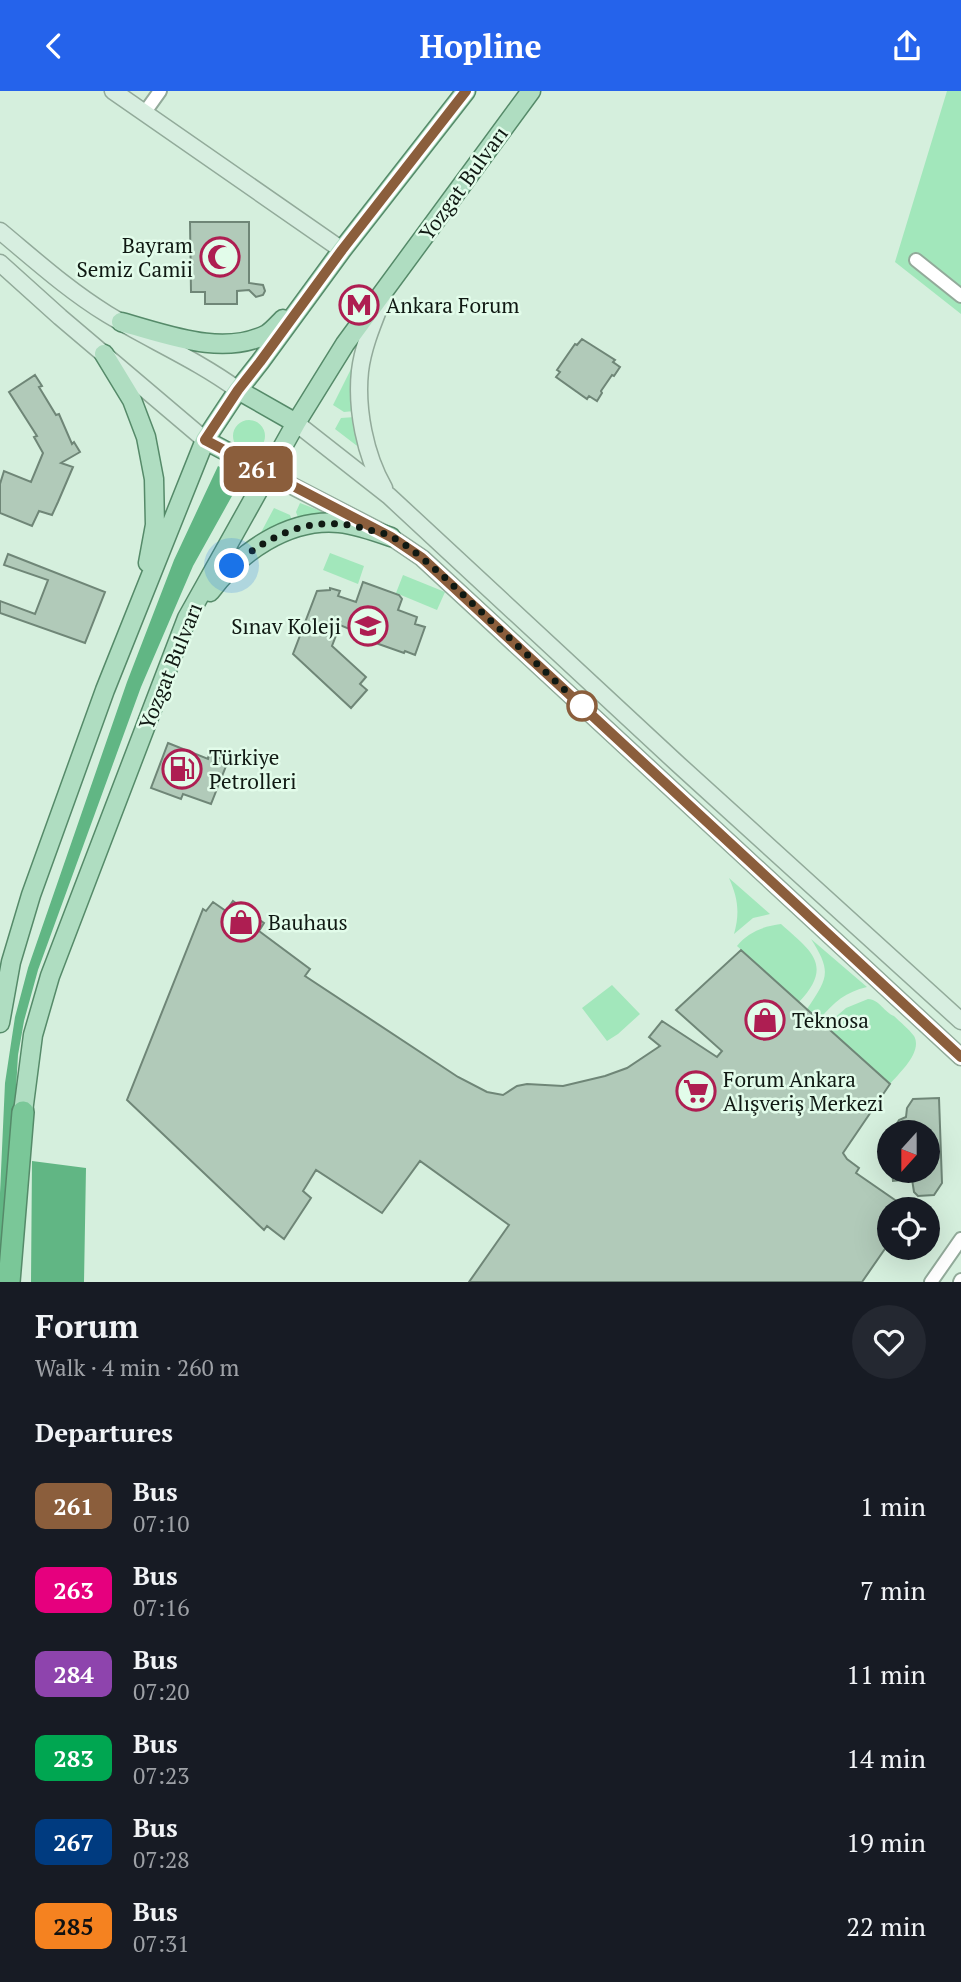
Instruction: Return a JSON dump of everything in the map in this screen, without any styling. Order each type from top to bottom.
[{"type":"highway","points":[[9,1282],[23,1112]]},
{"type":"highway","points":[[22,1282],[25,1169],[23,1112]]},
{"type":"main road","points":[[113,91],[342,250]]},
{"type":"main road","points":[[0,1023],[11,962],[31,895],[105,690],[205,440],[238,390],[342,250],[466,91]]},
{"type":"main road","name":"Yozgat Bulvarı","points":[[23,1112],[33,1035],[50,976],[187,618],[267,473],[345,344],[531,91]]},
{"type":"main road","points":[[0,231],[61,282],[121,322],[296,423],[389,496],[961,1021]]},
{"type":"main road","points":[[0,263],[205,440],[391,537],[422,558],[961,1057]]},
{"type":"main road","points":[[389,284],[369,334],[360,369],[360,395],[363,424],[373,466],[389,496]]},
{"type":"main road","points":[[121,322],[211,343],[242,342],[268,333],[309,295]]},
{"type":"main road","points":[[104,354],[132,400],[146,437],[154,479],[155,525],[142,597]]},
{"type":"main road","points":[[187,618],[232,566],[268,540],[286,532],[311,524],[336,523],[358,526],[391,537]]},
{"type":"street","points":[[145,112],[160,91]]},
{"type":"street","points":[[916,260],[961,296]]},
{"type":"street","points":[[930,1282],[961,1239]]},
{"type":"green space","points":[[947,91],[961,91],[961,314],[895,262]]},
{"type":"green space","points":[[352,367],[351,393],[354,411],[344,412],[333,405]]},
{"type":"green space","points":[[355,417],[365,452],[335,429],[341,418]]},
{"type":"green space","points":[[249,420],[260,425],[265,436],[260,447],[249,452],[238,447],[233,436],[238,425]]},
{"type":"green space","points":[[218,466],[242,478],[193,566],[141,687],[38,970],[24,1021],[18,1055],[11,1175],[0,1282],[0,1193],[5,1083],[15,1017],[28,968],[127,682],[174,560]]},
{"type":"green space","points":[[300,503],[339,518],[299,520],[296,512]]},
{"type":"green space","points":[[274,508],[290,515],[293,523],[257,540]]},
{"type":"green space","points":[[330,553],[364,566],[358,584],[323,570]]},
{"type":"green space","points":[[403,575],[445,592],[437,610],[396,593]]},
{"type":"green space","points":[[729,878],[770,914],[753,918],[734,934],[737,906]]},
{"type":"green space","points":[[781,924],[809,951],[817,968],[810,989],[799,1002],[737,946],[757,931]]},
{"type":"green space","points":[[811,939],[867,987],[840,999],[819,1020],[807,1009],[825,975],[822,960]]},
{"type":"green space","points":[[612,985],[640,1014],[607,1041],[582,1008]]},
{"type":"green space","points":[[868,999],[894,1016],[912,1033],[916,1042],[909,1062],[890,1084],[825,1026],[846,1008]]},
{"type":"green space","points":[[32,1161],[86,1168],[84,1282],[31,1282]]},
{"type":"building","name":"Bayram Semiz Camii","points":[[190,222],[249,222],[249,283],[263,285],[263,295],[256,297],[249,290],[237,291],[237,304],[205,304],[205,292],[191,292]]},
{"type":"building","points":[[582,339],[615,360],[613,362],[620,367],[601,391],[597,401],[589,396],[587,399],[556,377],[560,372],[557,370],[575,344]]},
{"type":"building","points":[[35,375],[56,415],[59,414],[72,444],[74,442],[80,452],[61,463],[73,467],[52,515],[39,511],[32,526],[0,513],[0,484],[4,471],[31,482],[43,453],[34,437],[37,436],[9,392]]},
{"type":"building","points":[[8,554],[105,592],[85,643],[0,613],[0,601],[35,614],[48,580],[4,565]]},
{"type":"building","points":[[363,582],[399,595],[402,599],[398,610],[417,617],[415,624],[425,627],[415,655],[356,636],[357,632],[340,625],[332,646],[366,677],[360,684],[367,690],[351,708],[293,654],[317,591],[330,588],[340,591],[338,596],[356,602]]},
{"type":"building","points":[[168,743],[208,759],[209,754],[228,761],[211,804],[183,794],[181,799],[151,788]]},
{"type":"building","name":"Forum Ankara Alışveriş Merkezi","points":[[233,901],[264,923],[259,931],[310,969],[305,976],[458,1077],[487,1092],[503,1095],[517,1086],[563,1086],[627,1068],[660,1046],[649,1037],[662,1021],[717,1057],[722,1051],[676,1010],[741,950],[890,1084],[843,1153],[859,1168],[856,1173],[891,1197],[877,1197],[877,1260],[862,1282],[469,1282],[509,1225],[420,1161],[382,1213],[316,1170],[303,1191],[311,1198],[284,1239],[267,1226],[264,1230],[127,1100],[203,909],[206,911],[213,902],[226,911]]},
{"type":"building","points":[[939,1098],[940,1120],[899,1120],[906,1117],[907,1108],[913,1099]]},
{"type":"building","points":[[940,1126],[942,1183],[934,1195],[918,1196],[914,1192],[913,1183],[940,1183]]},
{"type":"bus line","name":"261","points":[[466,91],[342,250],[238,390],[205,440],[391,537],[422,558],[961,1057]]},
{"type":"place","name":"Bayram Semiz Camii","points":[[220,257]]},
{"type":"place","name":"Ankara Forum","points":[[359,305]]},
{"type":"place","name":"Sınav Koleji","points":[[368,626]]},
{"type":"place","name":"Türkiye Petrolleri","points":[[182,769]]},
{"type":"place","name":"Bauhaus","points":[[241,922]]},
{"type":"place","name":"Teknosa","points":[[765,1020]]},
{"type":"place","name":"Forum Ankara Alışveriş Merkezi","points":[[696,1091]]},
{"type":"route","points":[[232,566],[268,540],[311,524],[358,526],[391,537],[442,575],[582,706]]}]
